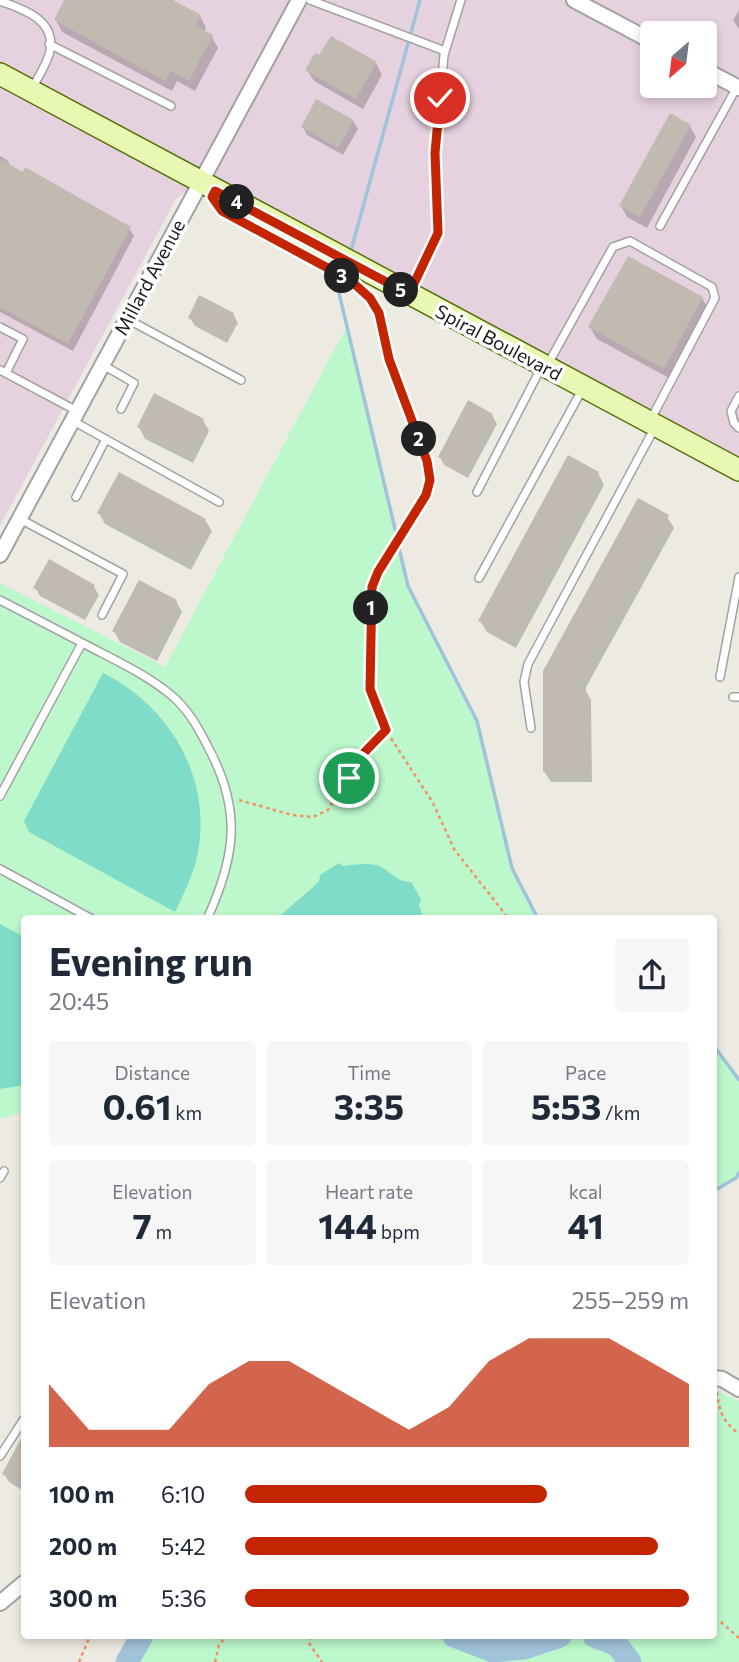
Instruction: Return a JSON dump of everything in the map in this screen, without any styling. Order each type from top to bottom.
[{"type":"street","name":"Millard Avenue","points":[[0,555],[299,0]]},
{"type":"street","points":[[582,2],[640,35]]},
{"type":"street","name":"Spiral Boulevard","points":[[0,74],[739,470]]},
{"type":"street","points":[[718,77],[738,88]]},
{"type":"street","points":[[717,1383],[722,1379],[739,1389]]},
{"type":"street","points":[[0,1603],[21,1586]]},
{"type":"lane","points":[[310,0],[445,51]]},
{"type":"lane","points":[[409,294],[438,233],[435,153],[445,51],[461,0]]},
{"type":"lane","points":[[0,1],[23,8],[38,17],[49,33],[50,54],[31,91]]},
{"type":"lane","points":[[49,44],[171,106]]},
{"type":"lane","points":[[660,226],[738,88]]},
{"type":"lane","points":[[477,492],[544,366],[613,247],[630,241],[712,287],[715,298],[528,664],[524,682],[531,728]]},
{"type":"lane","points":[[127,319],[241,380]]},
{"type":"lane","points":[[0,327],[23,340],[3,372],[75,416],[106,439],[219,502]]},
{"type":"lane","points":[[102,365],[134,383],[121,409]]},
{"type":"lane","points":[[479,578],[583,387]]},
{"type":"lane","points":[[739,396],[731,411],[734,423],[739,428]]},
{"type":"lane","points":[[76,497],[106,439]]},
{"type":"lane","points":[[20,519],[123,574],[102,615]]},
{"type":"lane","points":[[720,677],[739,577]]},
{"type":"lane","points":[[0,600],[149,678],[174,698],[197,726],[208,746],[232,817],[226,873],[208,915]]},
{"type":"lane","points":[[0,796],[82,643]]},
{"type":"lane","points":[[0,869],[85,915]]},
{"type":"lane","points":[[0,1456],[21,1424]]},
{"type":"path","points":[[350,280],[370,298],[379,313],[389,359],[427,461],[430,480],[426,495],[378,572],[372,587],[370,689],[386,730],[433,803],[454,849],[506,915]]},
{"type":"path","points":[[228,799],[262,805],[292,815],[313,817],[328,810],[359,758],[386,730]]},
{"type":"path","points":[[717,1397],[724,1421],[739,1434]]},
{"type":"path","points":[[717,1621],[739,1638]]},
{"type":"path","points":[[79,1662],[89,1639]]},
{"type":"path","points":[[215,1662],[219,1645],[224,1639]]},
{"type":"path","points":[[310,1639],[309,1643],[322,1662]]},
{"type":"shaded area","points":[[0,0],[739,0],[739,470],[199,182],[176,199],[0,526]]},
{"type":"shaded area","points":[[103,673],[150,706],[183,751],[193,777],[199,804],[200,833],[196,862],[175,912],[29,832],[24,821]]},
{"type":"shaded area","points":[[339,863],[343,866],[361,864],[383,868],[402,881],[411,882],[421,899],[419,906],[422,915],[281,915],[319,882],[320,875]]},
{"type":"shaded area","points":[[0,924],[21,935],[21,1086],[0,1089]]},
{"type":"green space","points":[[347,326],[408,586],[477,721],[512,868],[536,915],[21,915],[21,1113],[0,1119],[0,583],[165,667]]},
{"type":"green space","points":[[717,1050],[739,1080],[739,1173],[736,1178],[717,1189]]},
{"type":"green space","points":[[717,1390],[739,1401],[739,1662],[127,1662],[140,1639],[717,1639]]},
{"type":"building","points":[[64,0],[173,0],[201,15],[196,26],[213,35],[189,81],[171,71],[165,81],[54,20]]},
{"type":"building","points":[[331,36],[377,62],[356,99],[305,70],[315,53],[319,55]]},
{"type":"building","points":[[316,99],[354,120],[338,148],[301,127]]},
{"type":"building","points":[[670,113],[691,125],[640,217],[619,206]]},
{"type":"building","points":[[0,159],[23,172],[25,167],[131,227],[68,344],[0,307]]},
{"type":"building","points":[[628,256],[703,297],[664,369],[588,327]]},
{"type":"building","points":[[199,295],[234,313],[223,336],[188,318]]},
{"type":"building","points":[[154,393],[204,419],[186,453],[137,427]]},
{"type":"building","points":[[468,400],[493,414],[463,470],[438,457]]},
{"type":"building","points":[[568,455],[599,472],[510,638],[478,621]]},
{"type":"building","points":[[119,472],[206,519],[185,560],[97,513]]},
{"type":"building","points":[[638,498],[669,515],[574,687],[586,687],[586,771],[543,772],[543,671]]},
{"type":"building","points":[[49,559],[95,585],[80,613],[33,588]]},
{"type":"building","points":[[139,580],[177,600],[150,651],[112,631]]},
{"type":"building","points":[[21,1439],[21,1476],[17,1482],[2,1474]]},
{"type":"waterway","points":[[350,254],[420,0]]},
{"type":"waterway","points":[[342,283],[339,293],[396,533]]},
{"type":"waterway","points":[[399,548],[408,586],[477,721],[512,868],[536,915]]},
{"type":"waterway","points":[[717,1050],[739,1080]]},
{"type":"waterway","points":[[717,1189],[736,1178],[739,1173]]},
{"type":"waterway","points":[[127,1662],[140,1639]]},
{"type":"waterway","points":[[462,1639],[493,1651],[524,1648],[551,1639]]},
{"type":"waterway","points":[[602,1639],[617,1645],[630,1662]]},
{"type":"route","points":[[349,778],[359,758],[386,730],[370,689],[372,587],[378,572],[426,495],[430,480],[427,461],[389,359],[379,313],[370,298],[350,280],[222,211],[212,197],[215,191],[409,294],[438,233],[439,202],[435,153],[440,98]]}]
